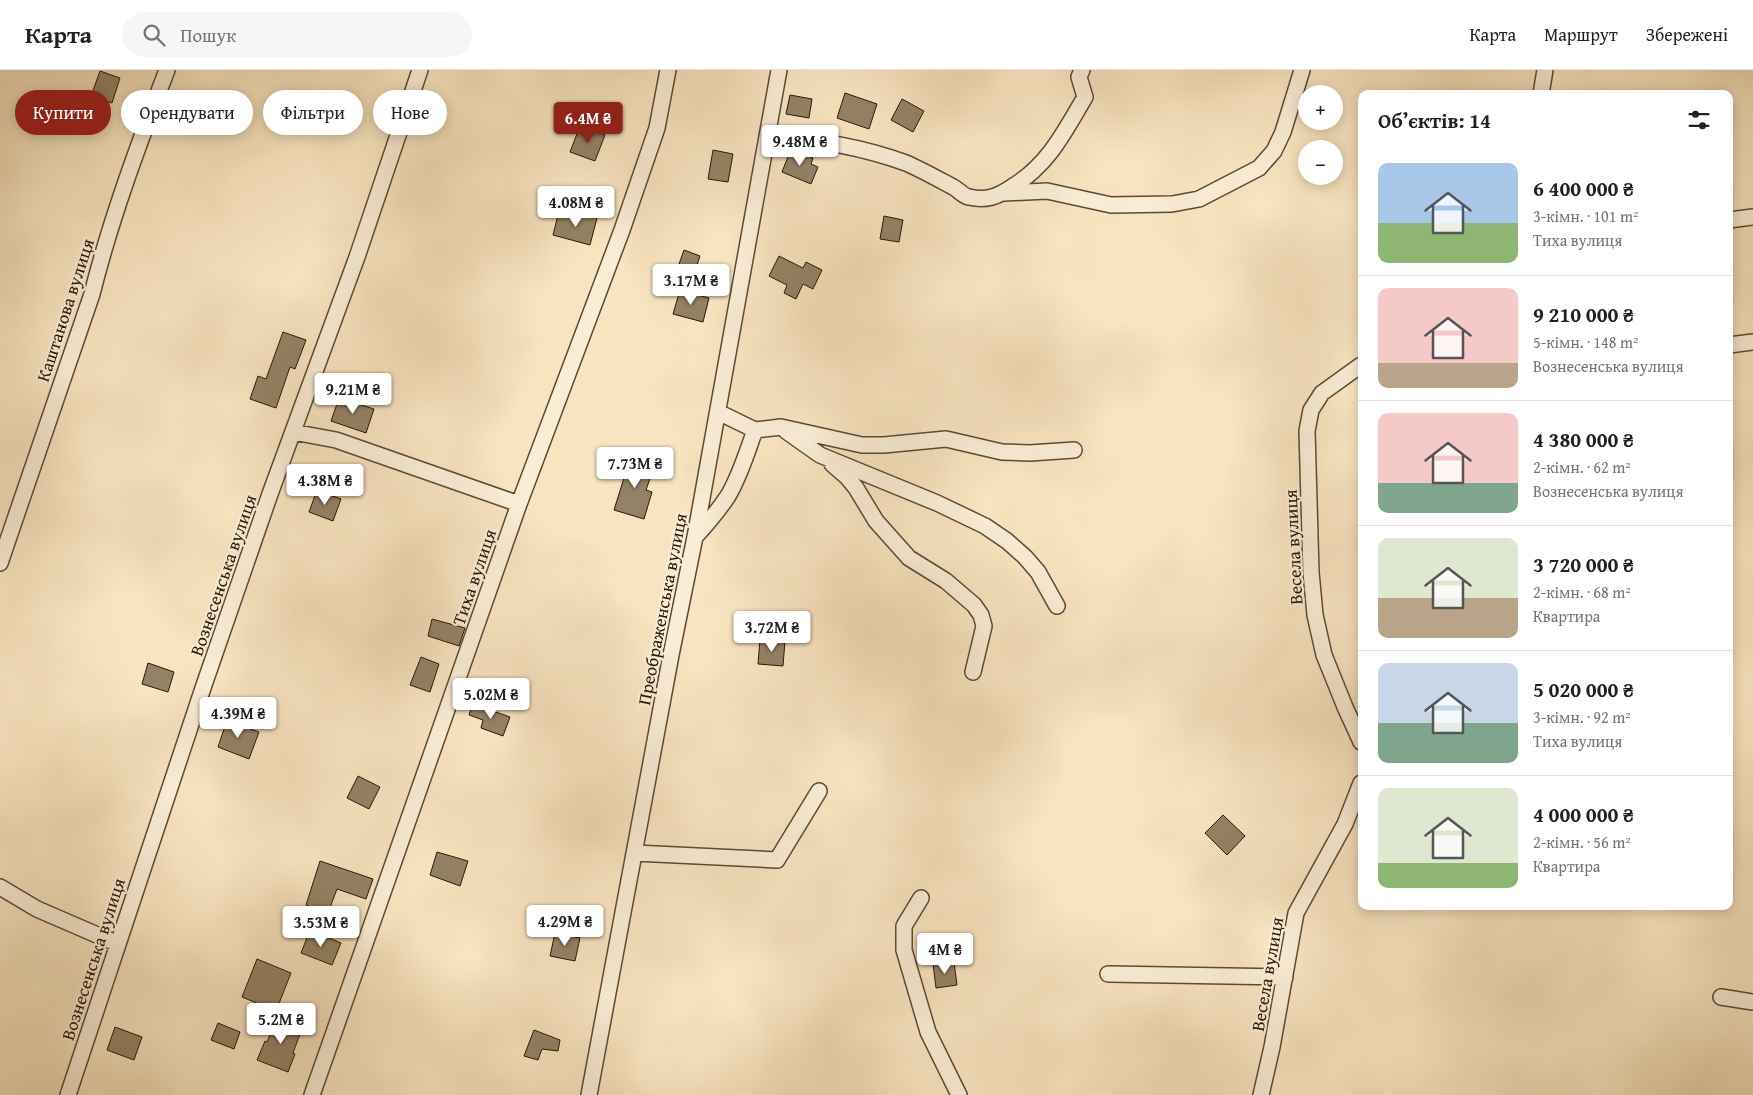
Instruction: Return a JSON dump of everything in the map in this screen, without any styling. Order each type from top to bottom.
[{"type":"street","name":"Каштанова вулиця","points":[[0,563],[92,294],[102,254],[127,180],[167,70]]},
{"type":"street","name":"Вознесенська вулиця","points":[[68,1095],[206,678],[292,432],[357,257],[420,70]]},
{"type":"street","name":"Тиха вулиця","points":[[312,1095],[519,504],[575,360],[657,128],[668,70]]},
{"type":"street","name":"Преображенська вулиця","points":[[589,1095],[671,656],[696,537],[779,70]]},
{"type":"street","points":[[768,136],[800,138],[859,150],[897,161],[946,184],[967,197],[985,200],[1004,192],[1027,178],[1048,156],[1085,97],[1079,77],[1082,70]]},
{"type":"street","points":[[1004,192],[1047,191],[1111,205],[1172,204],[1199,199],[1259,168],[1274,151],[1283,132],[1302,70]]},
{"type":"street","points":[[1542,90],[1544,70]]},
{"type":"street","points":[[1733,220],[1753,217]]},
{"type":"street","points":[[1733,344],[1753,342]]},
{"type":"street","name":"Весела вулиця","points":[[1358,367],[1322,393],[1311,410],[1307,431],[1311,572],[1315,615],[1324,655],[1344,708],[1358,736]]},
{"type":"street","points":[[718,412],[755,430],[781,427],[862,445],[946,439],[1002,452],[1030,453],[1074,450]]},
{"type":"street","points":[[781,427],[847,476],[876,521],[909,558],[946,581],[974,605],[981,615],[984,626],[973,672]]},
{"type":"street","points":[[696,537],[728,496],[737,478],[755,430]]},
{"type":"street","points":[[292,432],[336,440],[519,504]]},
{"type":"street","points":[[820,455],[937,503],[985,526],[1007,541],[1025,557],[1038,572],[1057,606]]},
{"type":"street","points":[[635,853],[777,860],[819,791]]},
{"type":"street","name":"Весела вулиця","points":[[1261,1095],[1286,977],[1296,913],[1345,824],[1358,791]]},
{"type":"street","points":[[0,887],[37,909],[118,944]]},
{"type":"street","points":[[922,898],[904,926],[904,950],[928,1032],[959,1095]]},
{"type":"street","points":[[1108,974],[1286,977]]},
{"type":"street","points":[[1721,997],[1753,1002]]},
{"type":"building","points":[[100,71],[120,78],[112,103],[111,90],[93,90]]},
{"type":"building","points":[[845,93],[877,104],[869,129],[837,118]]},
{"type":"building","points":[[790,95],[812,99],[809,118],[786,114]]},
{"type":"building","points":[[902,99],[924,111],[913,132],[891,120]]},
{"type":"building","points":[[580,126],[605,135],[595,161],[570,152]]},
{"type":"building","points":[[791,149],[813,158],[811,164],[818,167],[811,184],[782,172]]},
{"type":"building","points":[[713,150],[733,154],[728,182],[708,179]]},
{"type":"building","points":[[572,211],[597,218],[590,245],[553,235],[558,215],[570,218]]},
{"type":"building","points":[[884,216],[903,220],[899,242],[880,239]]},
{"type":"building","points":[[684,250],[700,256],[690,286],[673,281]]},
{"type":"building","points":[[779,256],[803,268],[806,262],[822,270],[813,289],[803,284],[796,299],[784,293],[787,285],[769,276]]},
{"type":"building","points":[[680,290],[709,298],[703,322],[673,314]]},
{"type":"building","points":[[283,332],[306,340],[295,369],[290,367],[276,408],[250,399],[258,376],[266,379]]},
{"type":"building","points":[[339,398],[374,409],[366,433],[331,421]]},
{"type":"building","points":[[628,458],[654,467],[646,490],[652,492],[644,519],[614,510],[624,478],[621,477]]},
{"type":"building","points":[[317,490],[341,499],[333,521],[309,512]]},
{"type":"building","points":[[432,619],[465,628],[459,646],[428,636]]},
{"type":"building","points":[[760,639],[785,641],[783,666],[758,664]]},
{"type":"building","points":[[421,657],[439,664],[430,692],[410,685]]},
{"type":"building","points":[[148,663],[174,672],[168,692],[142,684]]},
{"type":"building","points":[[473,704],[510,717],[503,736],[481,728],[483,720],[469,715]]},
{"type":"building","points":[[227,720],[259,732],[249,759],[218,747]]},
{"type":"building","points":[[358,776],[380,787],[369,809],[347,798]]},
{"type":"building","points":[[1223,815],[1245,836],[1227,855],[1205,833]]},
{"type":"building","points":[[437,852],[468,861],[460,886],[430,875]]},
{"type":"building","points":[[320,861],[373,879],[366,899],[337,889],[328,913],[306,905]]},
{"type":"building","points":[[310,930],[341,943],[332,965],[301,953]]},
{"type":"building","points":[[555,933],[580,938],[575,961],[550,956]]},
{"type":"building","points":[[257,959],[291,973],[276,1011],[242,997]]},
{"type":"building","points":[[954,962],[957,985],[936,988],[933,964]]},
{"type":"building","points":[[278,1016],[303,1026],[288,1072],[257,1060]]},
{"type":"building","points":[[218,1023],[240,1032],[234,1049],[211,1040]]},
{"type":"building","points":[[115,1027],[142,1037],[134,1060],[107,1050]]},
{"type":"building","points":[[534,1030],[560,1040],[558,1051],[542,1049],[538,1060],[524,1056]]}]
